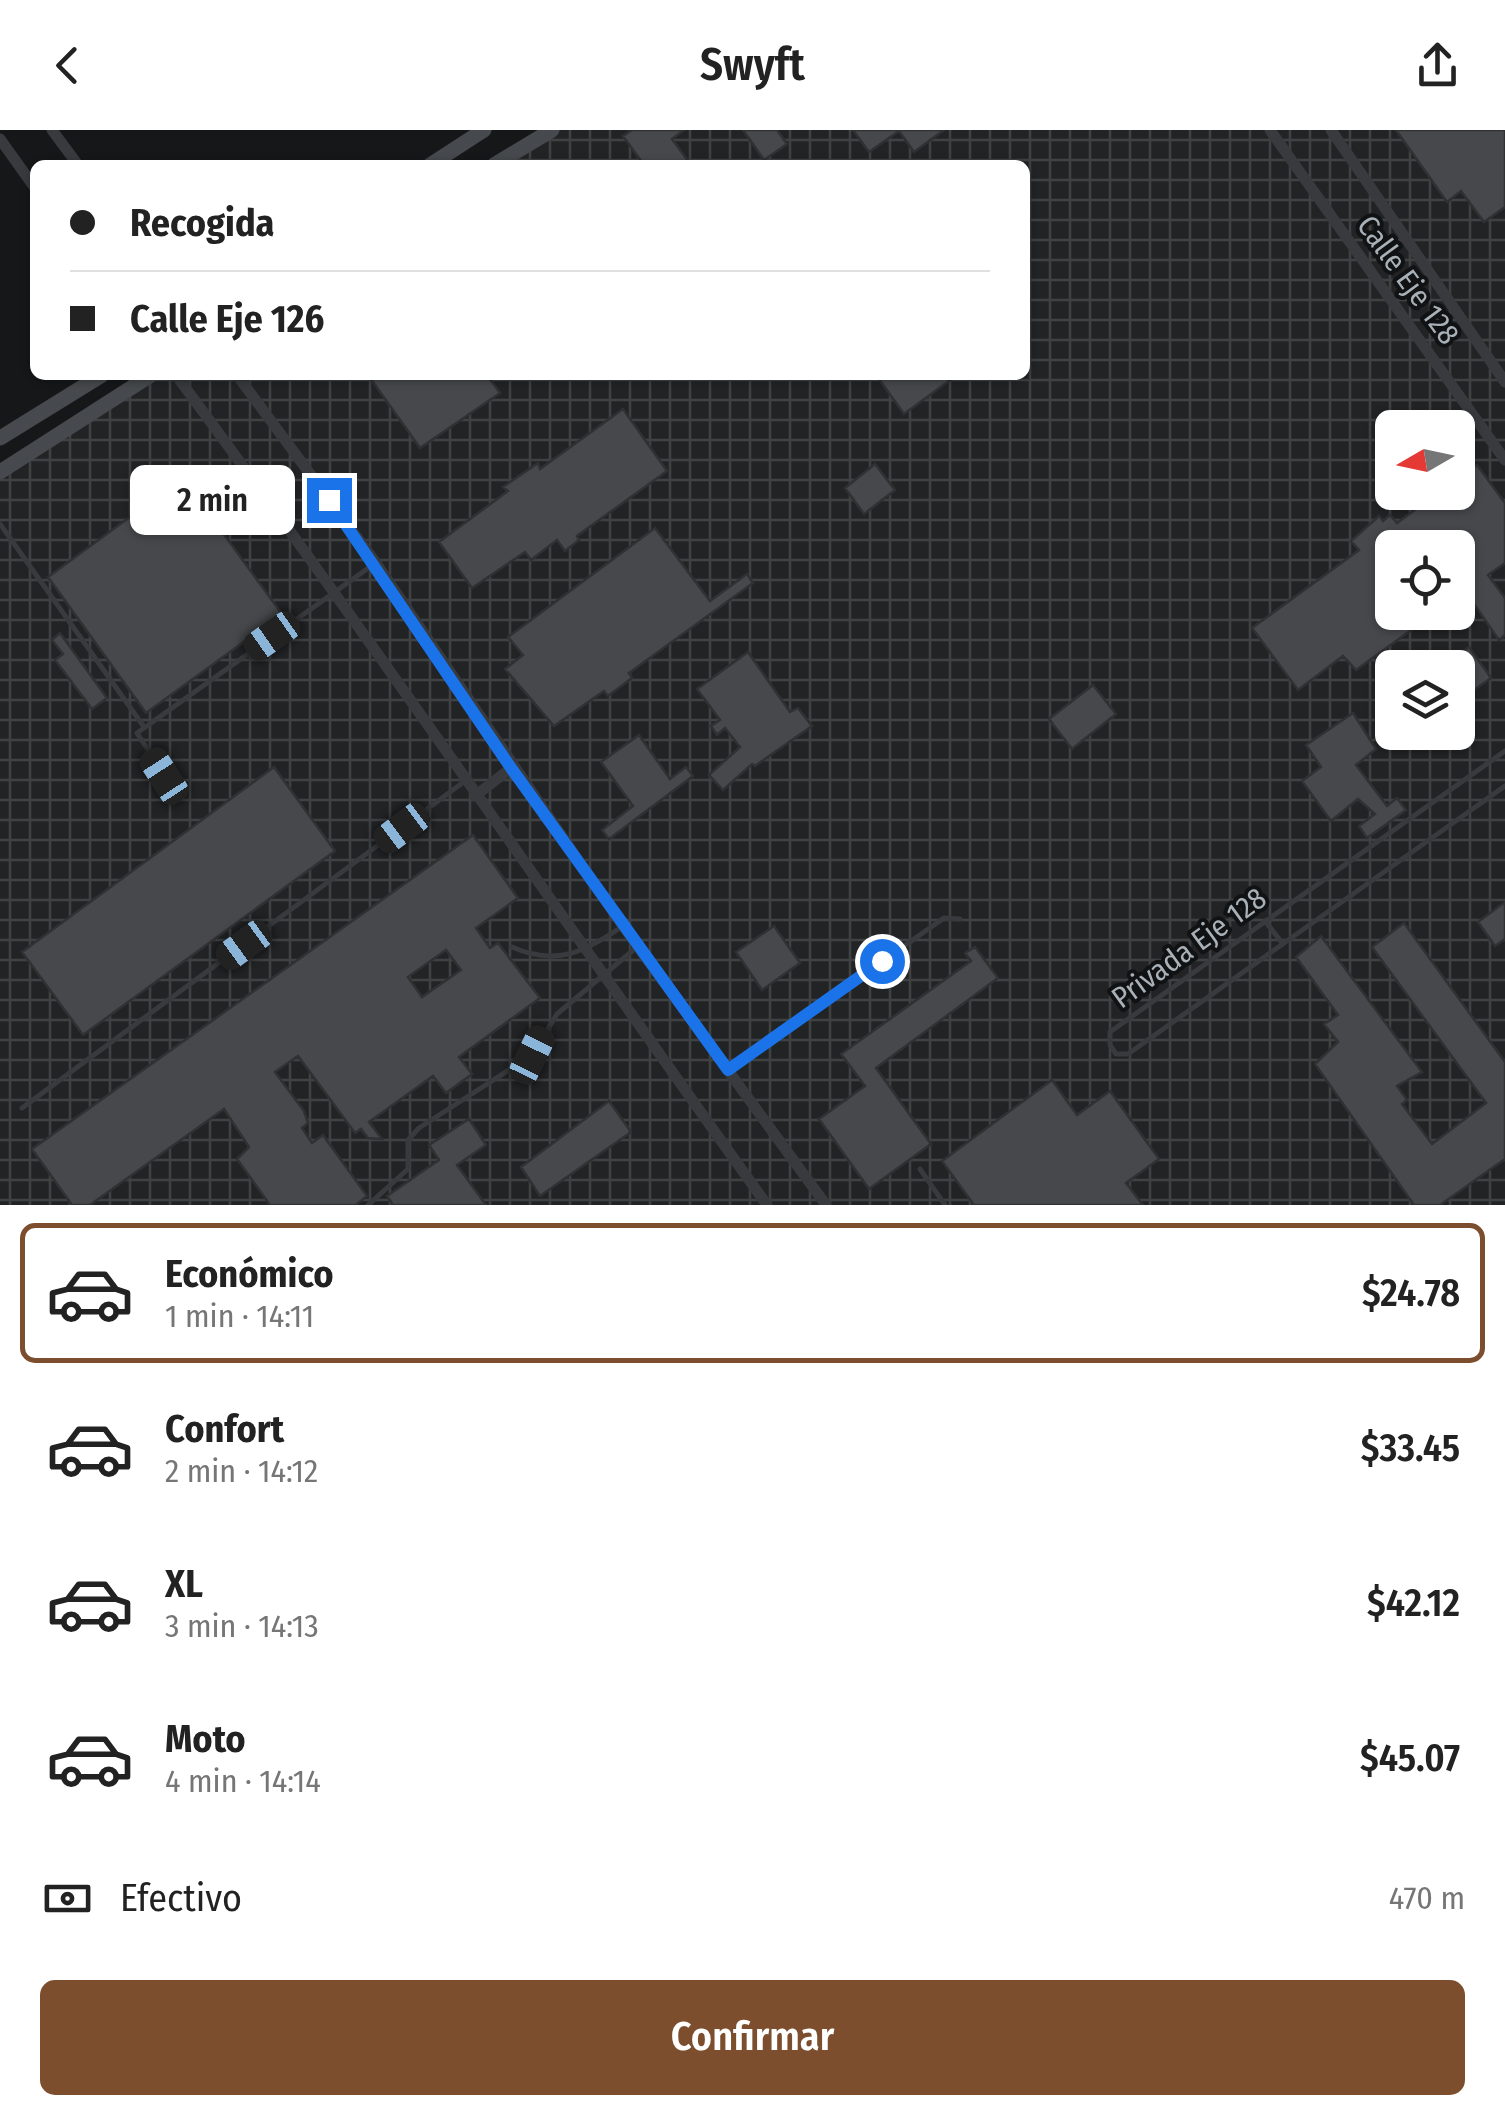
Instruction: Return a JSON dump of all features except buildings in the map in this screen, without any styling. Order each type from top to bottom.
[{"type":"main road","points":[[438,160],[484,130]]},
{"type":"main road","points":[[502,160],[552,130]]},
{"type":"main road","points":[[0,438],[94,380]]},
{"type":"main road","points":[[0,472],[143,380]]},
{"type":"street","points":[[52,130],[74,160]]},
{"type":"street","name":"Calle Eje 128","points":[[1270,130],[1505,458]]},
{"type":"street","name":"Calle Eje 128","points":[[1330,130],[1505,382]]},
{"type":"street","points":[[0,139],[30,181]]},
{"type":"street","points":[[180,380],[336,590],[474,796],[767,1205]]},
{"type":"street","points":[[241,380],[376,563],[511,768],[622,926],[826,1205]]},
{"type":"street","points":[[474,796],[511,768]]},
{"type":"lane","points":[[0,524],[144,727]]},
{"type":"lane","points":[[164,776],[137,732],[376,563]]},
{"type":"lane","name":"Privada Eje 128","points":[[1505,751],[1110,1032],[1110,1046],[1116,1054],[1128,1054],[1505,786]]},
{"type":"lane","points":[[22,1108],[465,782]]},
{"type":"lane","points":[[728,1070],[944,918],[960,920]]},
{"type":"lane","points":[[1265,921],[1283,944]]},
{"type":"lane","points":[[512,947],[530,955],[569,958],[622,926]]},
{"type":"lane","points":[[368,1205],[408,1169],[408,1140],[420,1128],[532,1055],[557,1014],[638,947]]},
{"type":"lane","points":[[920,1169],[946,1205]]},
{"type":"shaded area","points":[[557,130],[1505,130],[1505,1205],[0,1205],[0,475],[151,380],[1030,380],[1030,160],[508,160]]},
{"type":"route","points":[[329,500],[376,563],[511,768],[728,1070],[882,961]]}]
